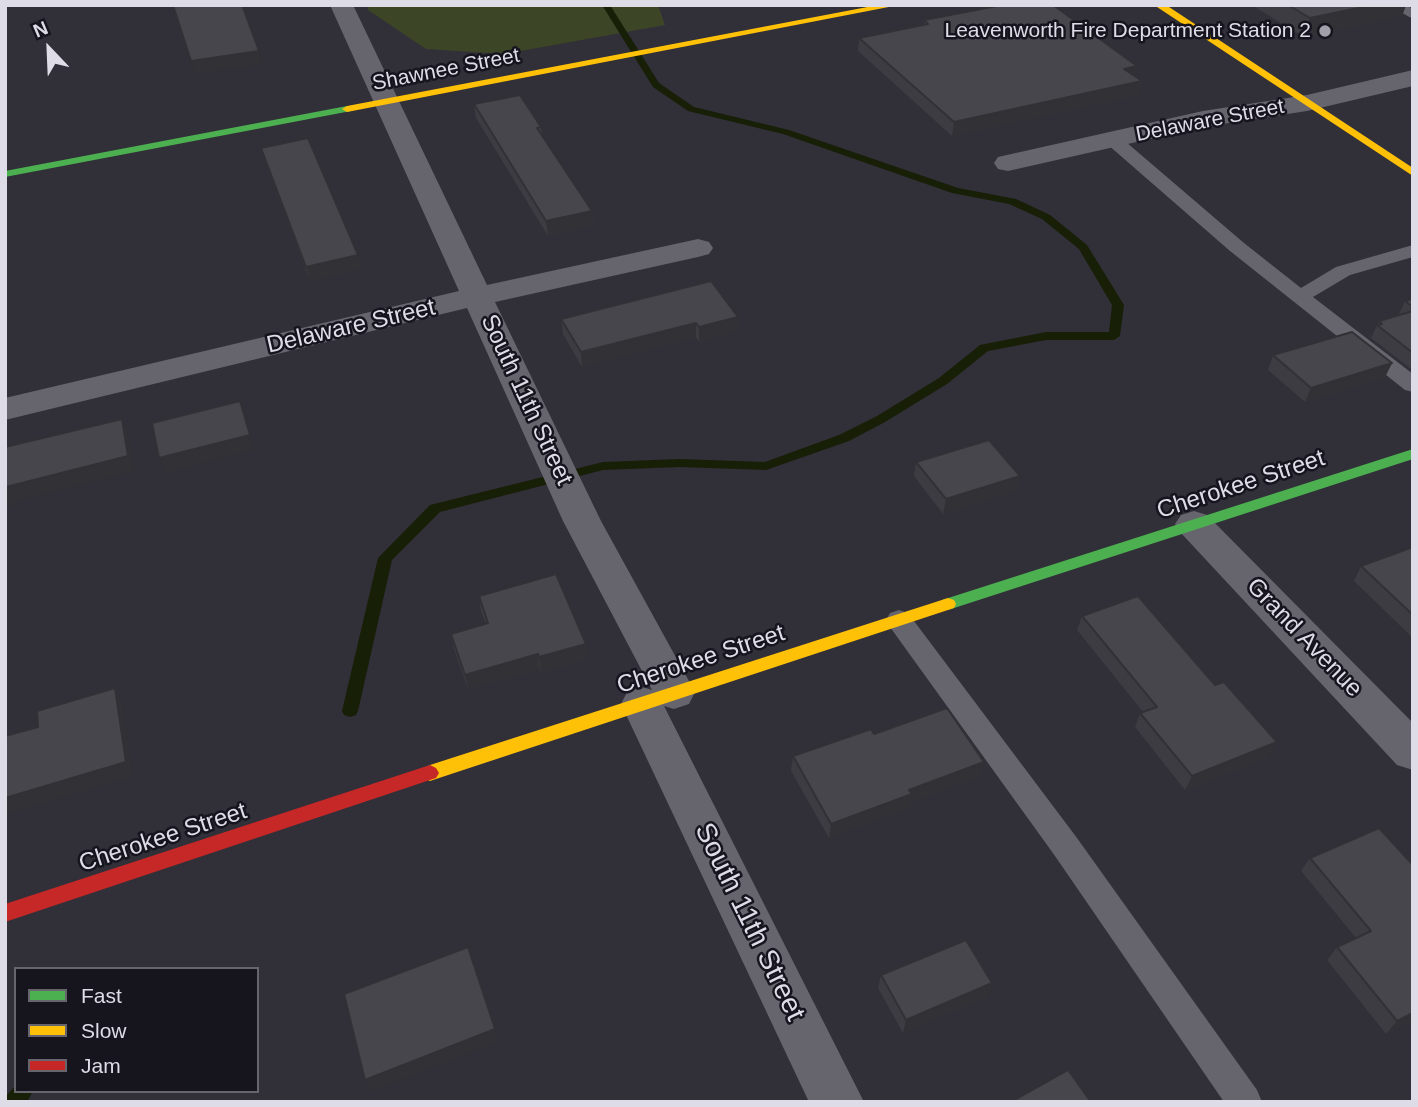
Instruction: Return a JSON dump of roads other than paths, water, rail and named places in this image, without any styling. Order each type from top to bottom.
[{"type":"street","name":"South 11th Street","points":[[341,5],[582,520],[836,1102]]},
{"type":"street","name":"Shawnee Street","points":[[5,174],[894,5]]},
{"type":"street","points":[[1159,5],[1413,173]]},
{"type":"street","name":"Delaware Street","points":[[1007,163],[1203,120],[1307,103],[1413,78]]},
{"type":"street","name":"Delaware Street","points":[[5,409],[478,296],[698,248]]},
{"type":"street","name":"Cherokee Street","points":[[5,913],[1413,454]]},
{"type":"street","name":"Grand Avenue","points":[[1194,524],[1413,752]]},
{"type":"lane","points":[[1395,5],[1413,15]]},
{"type":"lane","points":[[1113,140],[1237,247],[1413,385]]},
{"type":"lane","points":[[1301,296],[1343,271],[1413,251]]},
{"type":"lane","points":[[899,620],[1066,848],[1245,1102]]},
{"type":"waterway","points":[[350,711],[385,558],[435,508],[603,466],[680,463],[766,466],[844,438],[881,419],[943,381],[984,348],[1046,336],[1114,336],[1118,305],[1083,247],[1046,217],[1012,201],[956,191],[786,132],[691,109],[656,85],[606,5]]},
{"type":"waterway","points":[[14,1102],[21,1093]]},
{"type":"place","name":"Leavenworth Fire Department Station 2","points":[[1325,31]]}]
